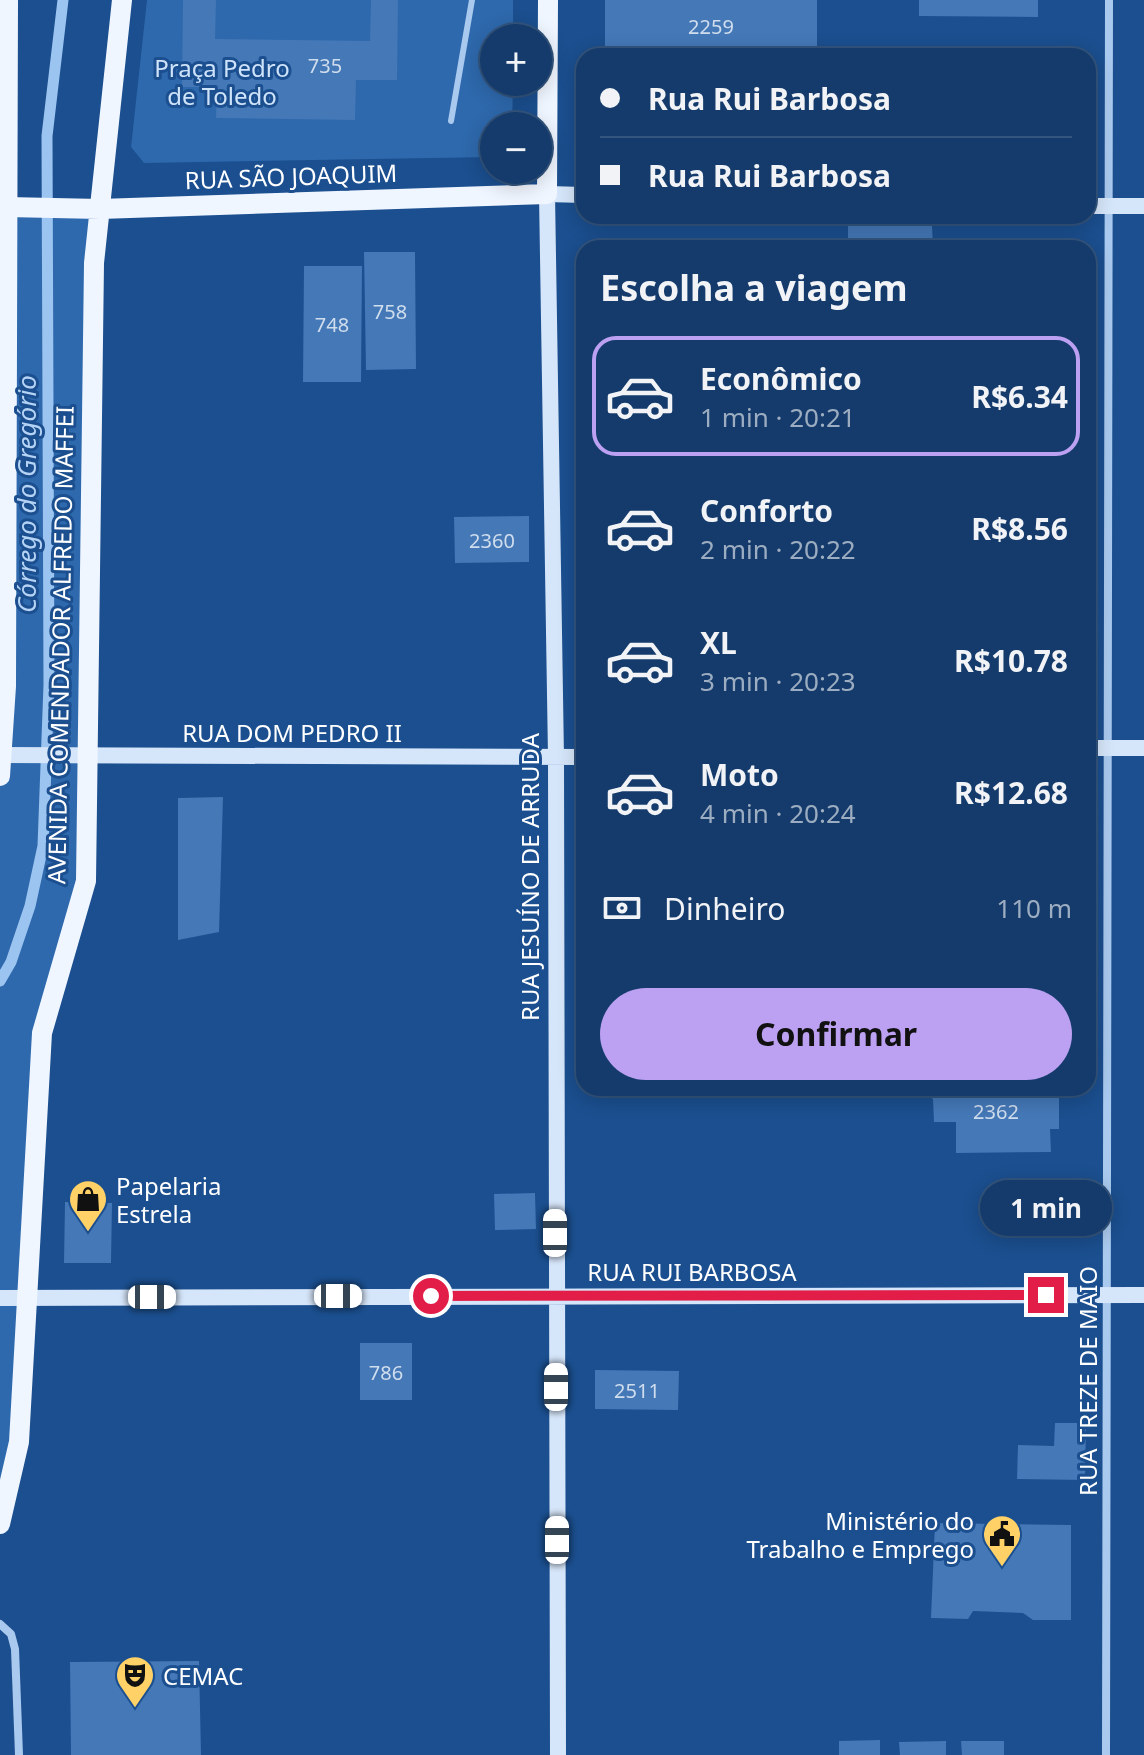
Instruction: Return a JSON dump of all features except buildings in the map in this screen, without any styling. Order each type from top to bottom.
[{"type":"main road","points":[[0,776],[7,756],[11,207],[8,0]]},
{"type":"main road","name":"AVENIDA COMENDADOR ALFREDO MAFFEI","points":[[0,1524],[19,1442],[42,1033],[86,881],[79,754],[94,278],[122,0]]},
{"type":"main road","name":"RUA JESUÍNO DE ARRUDA","points":[[548,0],[547,194],[556,757],[558,1755]]},
{"type":"main road","name":"RUA SÃO JOAQUIM","points":[[11,207],[100,209],[576,195]]},
{"type":"main road","points":[[1096,206],[1144,206]]},
{"type":"main road","points":[[1096,748],[1144,748]]},
{"type":"main road","name":"RUA DOM PEDRO II","points":[[7,756],[576,757]]},
{"type":"main road","name":"RUA RUI BARBOSA","points":[[0,1298],[1144,1295]]},
{"type":"street","name":"RUA TREZE DE MAIO","points":[[1106,1755],[1109,0]]},
{"type":"street","points":[[0,1624],[11,1634],[15,1649],[19,1755]]},
{"type":"lane","points":[[451,121],[472,0]]},
{"type":"green space","name":"Praça Pedro de Toledo","points":[[147,0],[513,0],[513,24],[480,24],[480,96],[513,96],[512,112],[480,112],[480,157],[144,163],[131,147]]},
{"type":"green space","points":[[7,207],[100,209],[86,881],[42,1033],[28,1297],[0,1524],[0,776]]},
{"type":"waterway","name":"Córrego do Gregório","points":[[0,981],[11,962],[30,906],[43,846],[49,685],[47,136],[63,0]]},
{"type":"place","name":"Papelaria Estrela","points":[[88,1233]]},
{"type":"place","name":"Ministério do Trabalho e Emprego","points":[[1002,1568]]},
{"type":"place","name":"CEMAC","points":[[135,1709]]},
{"type":"route","points":[[431,1296],[1046,1295]]}]
